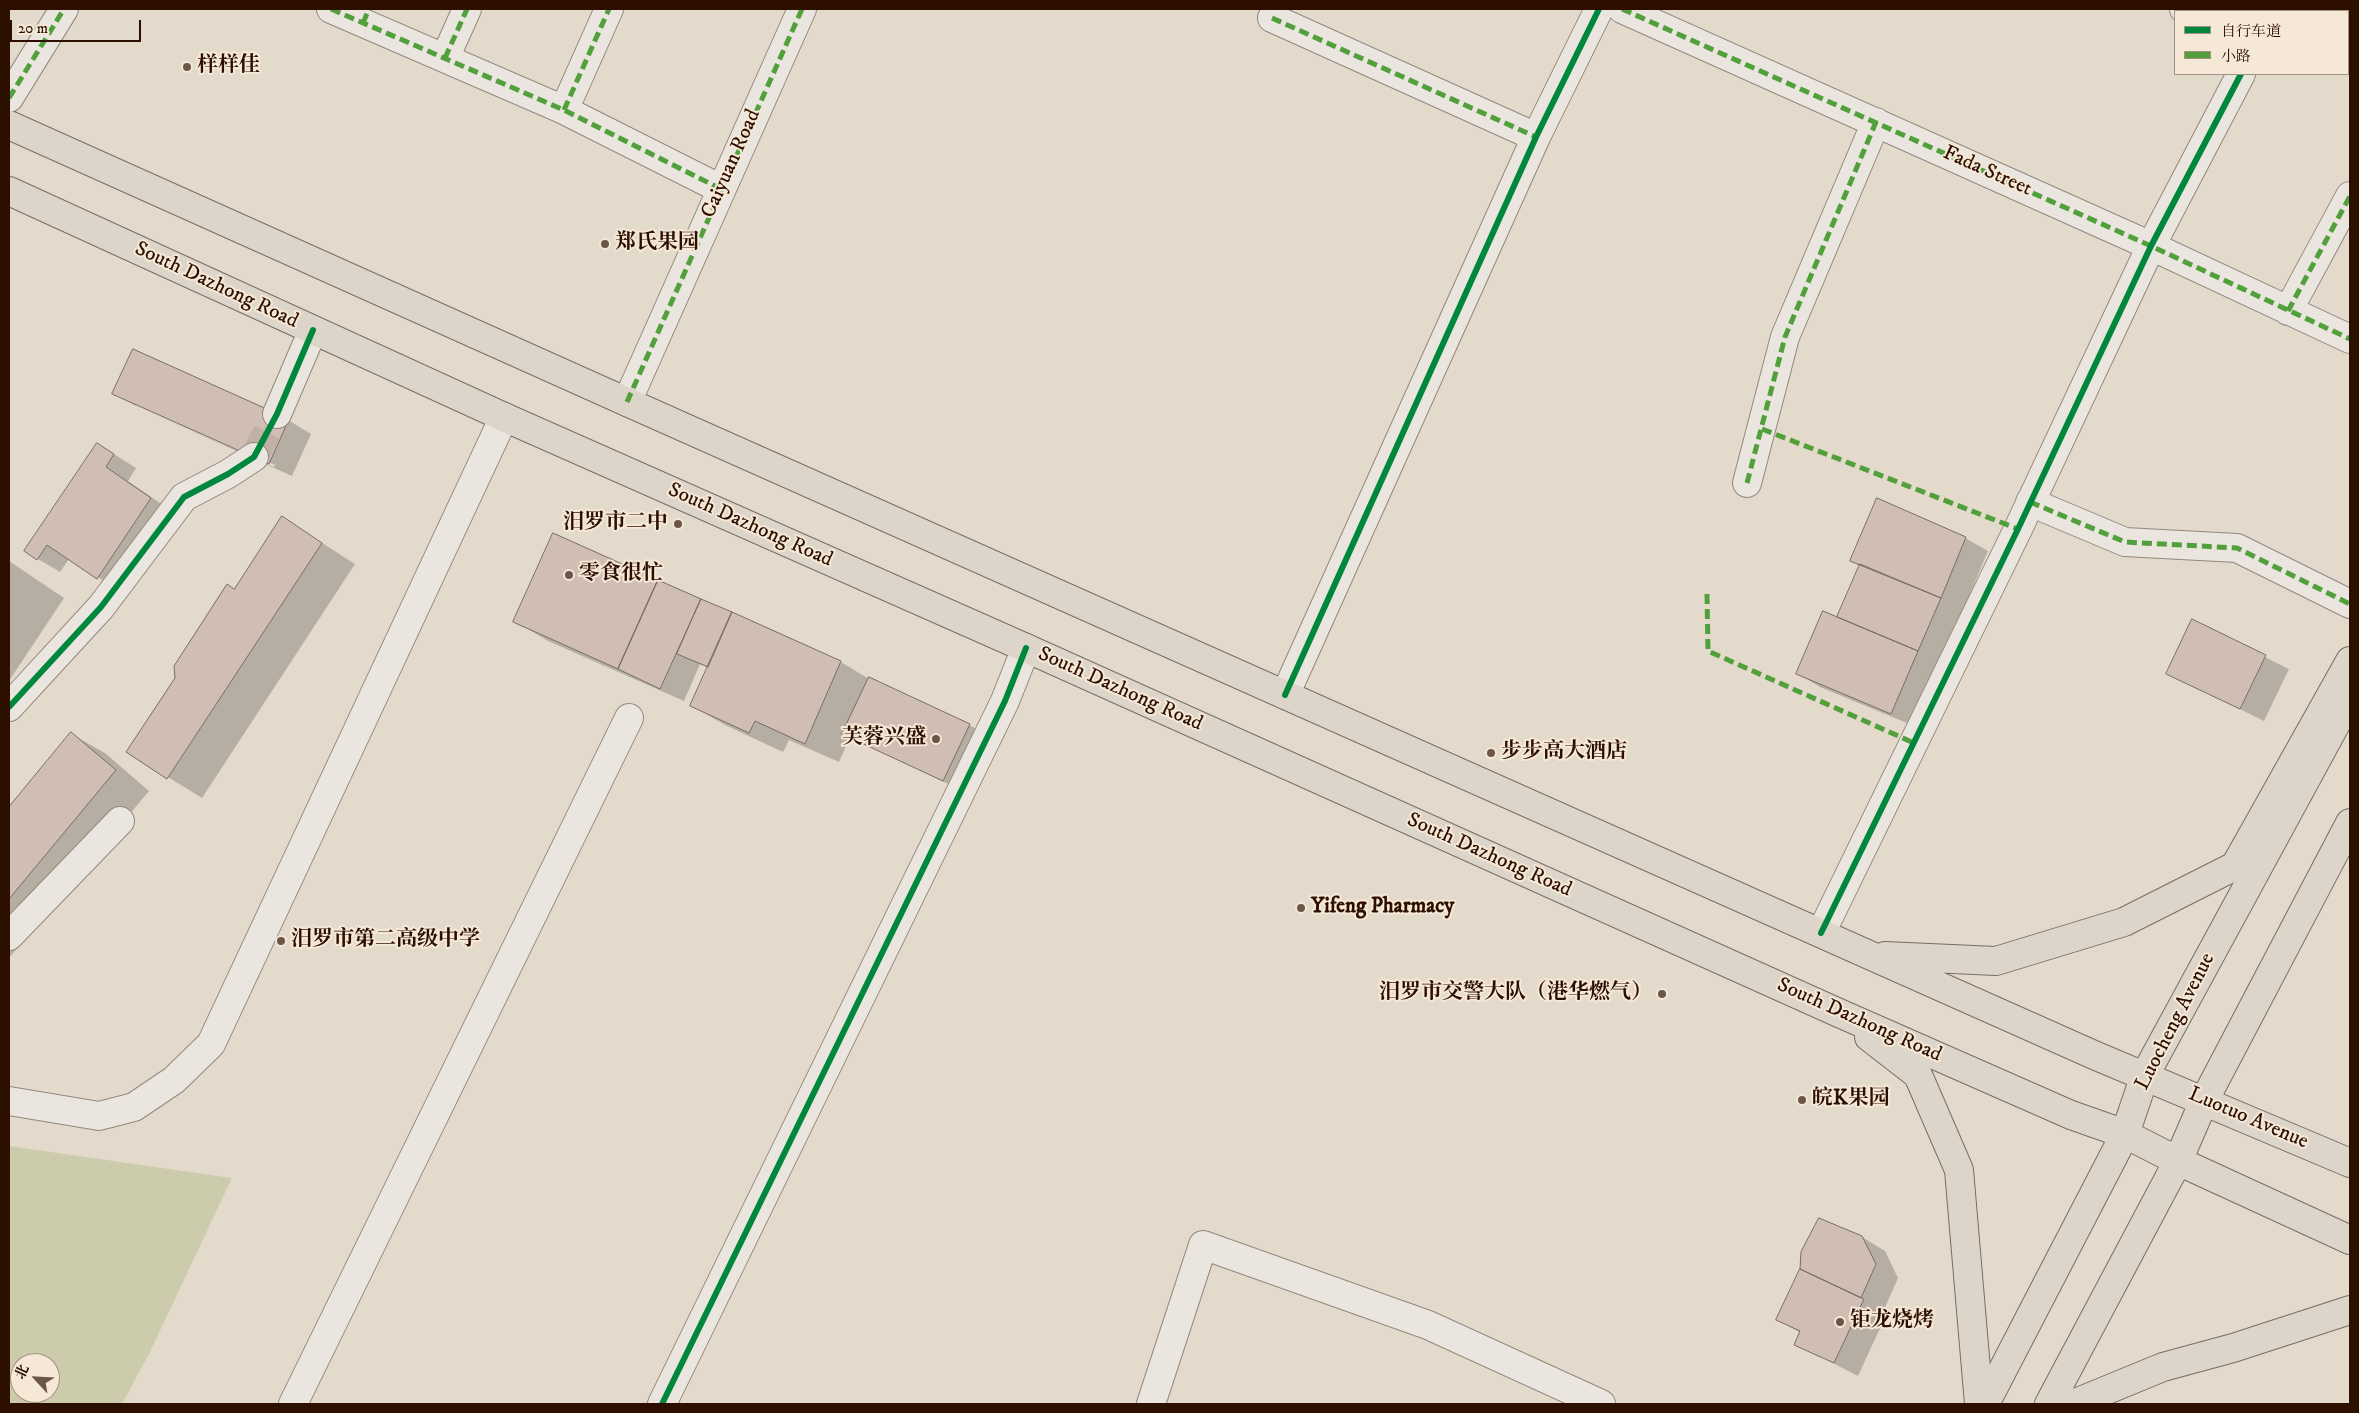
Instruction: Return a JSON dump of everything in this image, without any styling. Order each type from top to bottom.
[{"type":"main road","points":[[9,125],[1871,956],[2094,1055],[2145,1075]]},
{"type":"main road","name":"South Dazhong Road","points":[[9,191],[504,417],[1026,648],[1838,1013],[2071,1115],[2125,1134],[2178,1161]]},
{"type":"main road","points":[[1871,956],[1996,961],[2124,922],[2235,866],[2350,661]]},
{"type":"main road","name":"Luocheng Avenue","points":[[1985,1404],[2125,1134],[2145,1075],[2350,698]]},
{"type":"main road","points":[[2049,1404],[2178,1161],[2204,1101],[2349,830]]},
{"type":"main road","points":[[1838,1013],[1918,1075],[1959,1170],[1979,1404]]},
{"type":"main road","name":"Luotuo Avenue","points":[[2145,1075],[2350,1163]]},
{"type":"main road","points":[[2178,1161],[2350,1240]]},
{"type":"main road","points":[[2073,1404],[2163,1367],[2233,1348],[2350,1310]]},
{"type":"street","points":[[9,98],[64,9]]},
{"type":"street","points":[[331,9],[366,16],[445,58],[564,110],[721,189]]},
{"type":"street","points":[[445,58],[467,9]]},
{"type":"street","points":[[564,110],[609,9]]},
{"type":"street","name":"Caiyuan Road","points":[[627,402],[802,9]]},
{"type":"street","points":[[1285,694],[1536,137],[1599,9]]},
{"type":"street","name":"Fada Street","points":[[1622,9],[2151,246],[2288,311],[2350,338]]},
{"type":"street","points":[[1272,18],[1536,137]]},
{"type":"street","points":[[1821,933],[2030,502],[2151,246],[2239,75]]},
{"type":"street","points":[[1747,483],[1785,337],[1876,122]]},
{"type":"street","points":[[2288,311],[2350,196]]},
{"type":"street","points":[[277,414],[313,330]]},
{"type":"street","points":[[9,1101],[100,1116],[134,1107],[174,1080],[211,1044],[504,417]]},
{"type":"street","points":[[9,707],[101,607],[184,497],[228,474],[254,457]]},
{"type":"street","points":[[2030,502],[2125,542],[2237,548],[2350,604]]},
{"type":"street","points":[[662,1404],[1001,710],[1026,648]]},
{"type":"street","points":[[293,1404],[629,718]]},
{"type":"street","points":[[9,936],[120,821]]},
{"type":"street","points":[[1151,1404],[1203,1244],[1428,1325],[1601,1404]]},
{"type":"green space","points":[[9,1146],[232,1178],[149,1354],[122,1404],[9,1404]]},
{"type":"building","points":[[133,349],[289,419],[269,464],[112,394]]},
{"type":"building","points":[[97,443],[114,454],[106,467],[151,498],[97,579],[47,545],[37,560],[24,551]]},
{"type":"building","points":[[1877,498],[1966,537],[1941,598],[1850,561]]},
{"type":"building","points":[[282,516],[322,543],[167,779],[126,752],[175,678],[174,666],[227,584],[234,589]]},
{"type":"building","points":[[553,533],[658,580],[618,669],[513,622]]},
{"type":"building","points":[[1860,564],[1941,598],[1918,651],[1837,617]]},
{"type":"building","points":[[658,580],[701,599],[660,689],[618,669]]},
{"type":"building","points":[[701,599],[732,612],[708,667],[677,654]]},
{"type":"building","points":[[1823,611],[1918,651],[1891,714],[1796,674]]},
{"type":"building","points":[[732,612],[841,661],[805,744],[755,721],[749,733],[690,706]]},
{"type":"building","points":[[2192,619],[2266,655],[2240,709],[2166,674]]},
{"type":"building","points":[[869,677],[970,724],[943,781],[842,734]]},
{"type":"building","points":[[71,732],[116,770],[9,899],[9,807]]},
{"type":"building","points":[[1819,1218],[1862,1236],[1876,1264],[1861,1298],[1800,1269],[1801,1252]]},
{"type":"building","points":[[1800,1269],[1864,1299],[1834,1363],[1794,1345],[1800,1331],[1776,1320]]},
{"type":"tunnel","points":[[254,457],[277,414]]},
{"type":"marked path","points":[[9,98],[64,9]]},
{"type":"marked path","points":[[331,9],[564,110],[721,189]]},
{"type":"marked path","points":[[363,23],[369,9]]},
{"type":"marked path","points":[[445,58],[467,9]]},
{"type":"marked path","points":[[564,110],[609,9]]},
{"type":"marked path","points":[[627,402],[802,9]]},
{"type":"marked path","points":[[1622,9],[2151,246],[2350,339]]},
{"type":"marked path","points":[[1272,18],[1536,137]]},
{"type":"marked path","points":[[1747,483],[1785,337],[1876,122]]},
{"type":"marked path","points":[[2288,311],[2350,196]]},
{"type":"marked path","points":[[1762,429],[2018,529]]},
{"type":"marked path","points":[[2030,502],[2125,542],[2237,548],[2350,604]]},
{"type":"marked path","points":[[1707,594],[1708,651],[1914,743]]},
{"type":"cycle path","points":[[1285,695],[1536,137],[1599,9]]},
{"type":"cycle path","points":[[1821,933],[2018,529],[2151,246],[2240,75]]},
{"type":"cycle path","points":[[9,707],[101,607],[184,497],[228,474],[254,457],[277,414],[313,330]]},
{"type":"cycle path","points":[[662,1404],[1005,701],[1026,648]]},
{"type":"place","name":"样样佳","points":[[187,67]]},
{"type":"place","name":"郑氏果园","points":[[605,244]]},
{"type":"place","name":"汨罗市二中","points":[[678,524]]},
{"type":"place","name":"零食很忙","points":[[569,575]]},
{"type":"place","name":"芙蓉兴盛","points":[[936,739]]},
{"type":"place","name":"步步高大酒店","points":[[1491,753]]},
{"type":"place","name":"Yifeng Pharmacy","points":[[1301,908]]},
{"type":"place","name":"汨罗市第二高级中学","points":[[281,941]]},
{"type":"place","name":"汨罗市交警大队（港华燃气）","points":[[1662,994]]},
{"type":"place","name":"皖K果园","points":[[1802,1100]]},
{"type":"place","name":"钜龙烧烤","points":[[1840,1322]]}]
